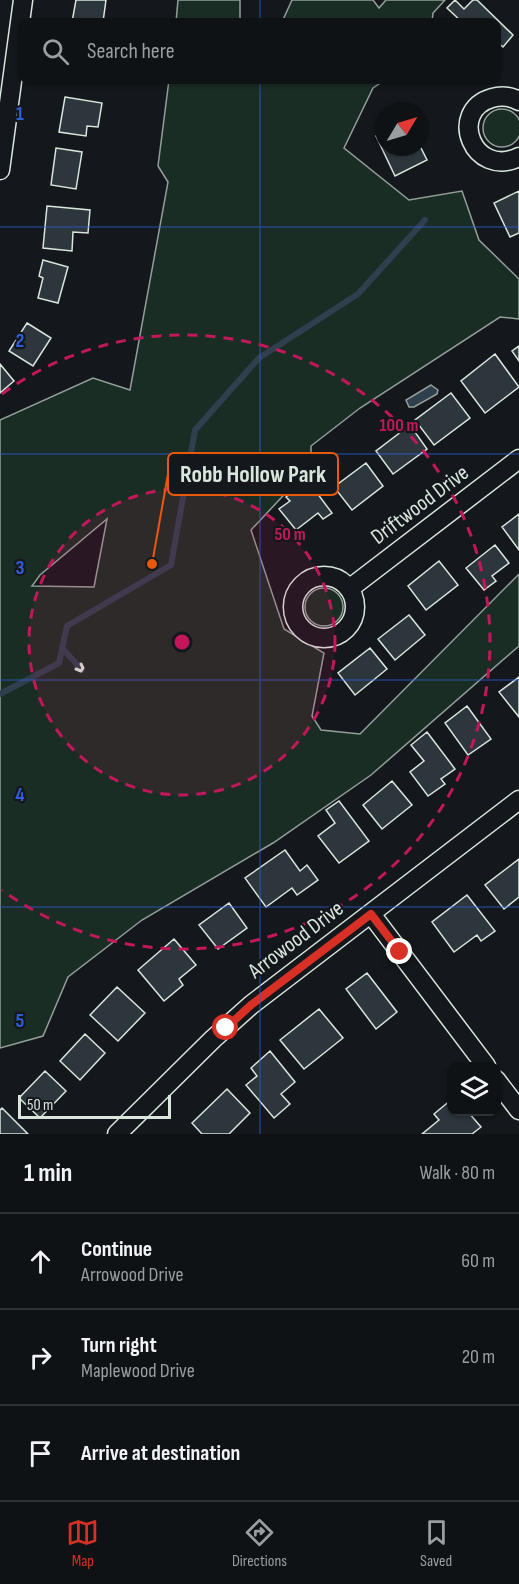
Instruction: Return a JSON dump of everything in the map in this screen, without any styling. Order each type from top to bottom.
[{"type":"street","points":[[21,18],[23,0]]},
{"type":"street","points":[[0,170],[18,37]]},
{"type":"street","points":[[519,101],[501,95],[484,100],[471,115],[468,133],[471,142],[480,154],[495,161],[507,162],[519,157]]},
{"type":"street","name":"Driftwood Drive","points":[[350,589],[519,459]]},
{"type":"street","name":"Arrowood Drive","points":[[117,1134],[243,1012],[519,800]]},
{"type":"street","points":[[371,914],[483,1062]]},
{"type":"street","points":[[501,1087],[519,1110]]},
{"type":"green space","points":[[178,0],[240,0],[240,18],[176,18]]},
{"type":"green space","points":[[292,0],[373,0],[379,8],[386,0],[445,0],[433,13],[432,18],[284,18]]},
{"type":"green space","points":[[168,84],[379,84],[373,88],[344,148],[409,200],[462,191],[479,240],[519,279],[519,319],[500,317],[360,408],[311,446],[311,466],[251,530],[284,629],[324,653],[312,716],[321,730],[360,734],[519,574],[519,646],[371,775],[273,843],[142,920],[68,977],[43,1036],[0,1048],[0,420],[93,378],[130,390],[168,182],[158,166]],"holes":[[[107,519],[94,587],[32,586],[40,575]]]},
{"type":"green space","points":[[502,109],[516,114],[520,121],[520,135],[516,142],[502,147],[488,142],[483,128],[488,114]]},
{"type":"green space","points":[[324,588],[337,594],[343,607],[337,620],[324,626],[311,620],[305,607],[311,594]]},
{"type":"water","points":[[431,385],[438,390],[437,394],[414,407],[409,407],[406,400]]},
{"type":"building","points":[[76,0],[106,0],[104,18],[73,18]]},
{"type":"building","points":[[455,0],[464,9],[473,0],[477,0],[496,18],[458,18],[447,8]]},
{"type":"building","points":[[501,23],[513,35],[503,47],[501,45]]},
{"type":"building","points":[[65,97],[102,103],[98,127],[87,126],[86,136],[59,132]]},
{"type":"building","points":[[56,148],[82,152],[76,189],[51,185]]},
{"type":"building","points":[[386,156],[425,156],[427,160],[395,176]]},
{"type":"building","points":[[519,191],[519,233],[510,237],[494,203]]},
{"type":"building","points":[[47,206],[90,210],[88,233],[73,232],[72,251],[43,248]]},
{"type":"building","points":[[43,260],[68,267],[58,303],[38,298],[43,278],[39,276]]},
{"type":"building","points":[[27,323],[51,338],[33,366],[9,351]]},
{"type":"building","points":[[519,346],[519,361],[512,351]]},
{"type":"building","points":[[495,354],[519,387],[485,413],[461,381]]},
{"type":"building","points":[[0,364],[14,381],[0,393]]},
{"type":"building","points":[[451,393],[470,418],[434,445],[415,420]]},
{"type":"building","points":[[410,425],[427,449],[393,474],[376,451]]},
{"type":"building","points":[[366,463],[383,486],[352,510],[334,487]]},
{"type":"building","points":[[311,485],[332,513],[323,519],[318,513],[296,530],[279,509],[290,501],[286,497],[299,487],[303,492]]},
{"type":"building","points":[[519,514],[519,550],[502,527]]},
{"type":"building","points":[[495,545],[509,563],[492,576],[496,581],[484,590],[466,568]]},
{"type":"building","points":[[439,561],[458,585],[426,610],[408,586]]},
{"type":"building","points":[[409,615],[425,635],[395,660],[378,639]]},
{"type":"building","points":[[370,648],[387,669],[355,695],[338,673]]},
{"type":"building","points":[[519,677],[519,717],[499,692]]},
{"type":"building","points":[[467,706],[491,739],[468,755],[445,723]]},
{"type":"building","points":[[427,732],[455,769],[441,779],[445,784],[428,796],[410,772],[424,761],[411,745]]},
{"type":"building","points":[[392,781],[412,805],[382,829],[363,805]]},
{"type":"building","points":[[339,801],[369,841],[339,863],[318,836],[335,823],[326,810]]},
{"type":"building","points":[[285,850],[300,871],[307,865],[318,880],[297,895],[292,888],[266,907],[245,878]]},
{"type":"building","points":[[519,859],[519,897],[504,909],[485,885]]},
{"type":"building","points":[[467,895],[495,931],[481,941],[477,935],[454,952],[432,922]]},
{"type":"building","points":[[229,903],[247,928],[218,949],[199,925]]},
{"type":"building","points":[[174,939],[196,965],[179,979],[183,985],[164,1001],[138,970]]},
{"type":"building","points":[[367,973],[397,1012],[376,1029],[346,989]]},
{"type":"building","points":[[117,987],[145,1013],[118,1041],[90,1015]]},
{"type":"building","points":[[319,1009],[343,1038],[304,1069],[280,1040]]},
{"type":"building","points":[[85,1034],[105,1053],[80,1080],[60,1061]]},
{"type":"building","points":[[270,1051],[295,1082],[281,1094],[290,1104],[274,1118],[246,1085],[257,1076],[251,1068]]},
{"type":"building","points":[[45,1071],[66,1091],[40,1118],[19,1098]]},
{"type":"building","points":[[227,1089],[250,1113],[229,1134],[202,1134],[192,1123]]},
{"type":"building","points":[[447,1103],[447,1116],[471,1116],[481,1127],[472,1134],[422,1134],[439,1120],[434,1114]]},
{"type":"building","points":[[2,1108],[28,1134],[0,1134],[0,1110]]},
{"type":"waterway","points":[[0,694],[59,663],[67,626],[171,565],[195,430],[259,358],[358,294],[425,220]]},
{"type":"waterway","points":[[62,648],[82,670]]},
{"type":"wall","points":[[76,669],[81,671],[83,668],[81,664]]},
{"type":"place","name":"Robb Hollow Park","points":[[152,564]]},
{"type":"route","points":[[226,1028],[251,1005],[371,914],[400,952]]}]
